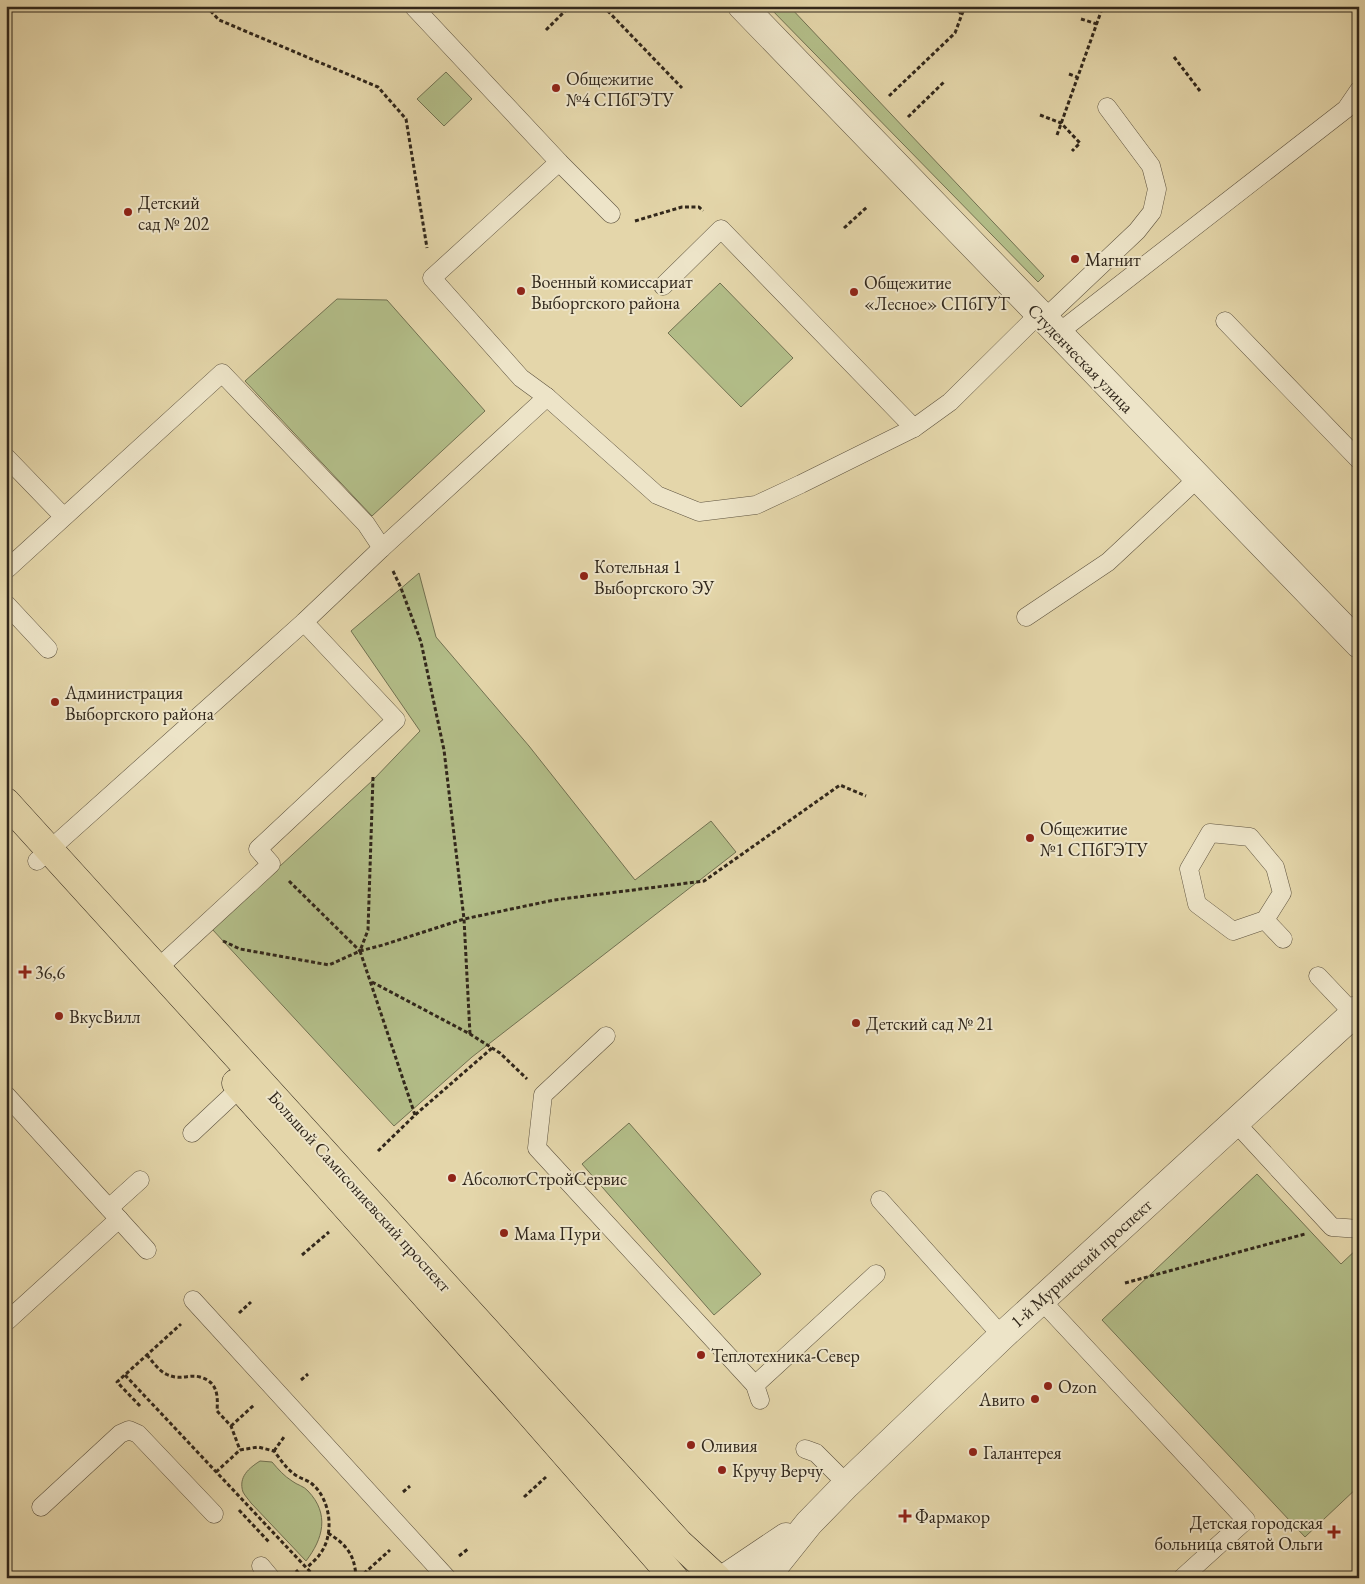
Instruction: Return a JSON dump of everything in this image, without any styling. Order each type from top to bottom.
[{"type":"main road","name":"Большой Сампсониевский проспект","points":[[6,802],[44,855],[240,1088],[526,1408],[674,1578]]},
{"type":"main road","name":"Большой Сампсониевский проспект","points":[[6,827],[44,855],[158,968],[679,1543],[717,1578]]},
{"type":"street","name":"Студенческая улица","points":[[742,6],[1359,644]]},
{"type":"street","name":"1-й Муринский проспект","points":[[764,1578],[808,1523],[847,1484],[1002,1336],[1356,1011]]},
{"type":"street","name":"1-й Муринский проспект","points":[[725,1578],[808,1523]]},
{"type":"lane","points":[[413,6],[559,162],[611,214]]},
{"type":"lane","points":[[559,162],[432,278],[521,378],[547,397],[656,496],[699,512],[756,505],[914,428],[950,402],[1047,322],[1346,108],[1359,90]]},
{"type":"lane","points":[[1047,322],[1137,231],[1152,212],[1157,189],[1151,166],[1107,107]]},
{"type":"lane","points":[[663,286],[721,229],[914,428]]},
{"type":"lane","points":[[1225,321],[1359,460]]},
{"type":"lane","points":[[6,570],[222,373],[366,524],[382,548]]},
{"type":"lane","points":[[44,855],[304,622],[547,397]]},
{"type":"lane","points":[[6,457],[63,516]]},
{"type":"lane","points":[[1026,617],[1108,562],[1198,478]]},
{"type":"lane","points":[[6,604],[48,649]]},
{"type":"lane","points":[[158,968],[271,864],[258,849],[396,720],[304,622]]},
{"type":"lane","points":[[1210,833],[1250,837],[1275,867],[1282,893],[1265,920],[1233,931],[1197,904],[1189,869],[1210,833]]},
{"type":"lane","points":[[1265,920],[1284,939]]},
{"type":"lane","points":[[1318,976],[1356,1011]]},
{"type":"lane","points":[[606,1036],[543,1095],[537,1148],[757,1392],[876,1274]]},
{"type":"lane","points":[[192,1133],[240,1088]]},
{"type":"lane","points":[[6,1095],[148,1250]]},
{"type":"lane","points":[[1235,1122],[1332,1227],[1359,1229]]},
{"type":"lane","points":[[6,1322],[114,1214],[140,1180]]},
{"type":"lane","points":[[880,1200],[1002,1336]]},
{"type":"lane","points":[[1041,1300],[1246,1520],[1182,1578]]},
{"type":"lane","points":[[196,1304],[447,1578]]},
{"type":"lane","points":[[41,1507],[120,1434],[128,1430],[138,1434],[214,1514]]},
{"type":"lane","points":[[805,1449],[816,1453],[847,1484]]},
{"type":"path","points":[[206,6],[219,20],[378,87],[406,119],[432,278]]},
{"type":"path","points":[[546,30],[570,6]]},
{"type":"path","points":[[603,6],[682,88]]},
{"type":"path","points":[[954,6],[962,15]]},
{"type":"path","points":[[889,96],[955,33],[965,6]]},
{"type":"path","points":[[1057,135],[1103,6]]},
{"type":"path","points":[[1081,19],[1096,24]]},
{"type":"path","points":[[1174,57],[1200,91]]},
{"type":"path","points":[[1069,74],[1077,77]]},
{"type":"path","points":[[908,116],[945,81]]},
{"type":"path","points":[[1040,115],[1061,123],[1080,143],[1072,151]]},
{"type":"path","points":[[611,214],[633,221],[682,207],[699,208],[721,229]]},
{"type":"path","points":[[844,228],[867,207]]},
{"type":"path","points":[[382,548],[401,588],[421,642],[444,750],[464,919],[470,1034]]},
{"type":"path","points":[[360,951],[368,930],[374,742]]},
{"type":"path","points":[[200,930],[240,949],[329,965],[360,951],[464,919],[554,900],[704,881],[840,785],[866,796]]},
{"type":"path","points":[[271,864],[360,951],[415,1115]]},
{"type":"path","points":[[371,982],[470,1034],[500,1053],[543,1095]]},
{"type":"path","points":[[378,1152],[415,1115],[492,1048]]},
{"type":"path","points":[[1125,1282],[1332,1227]]},
{"type":"path","points":[[302,1255],[329,1231]]},
{"type":"path","points":[[145,1411],[117,1382],[147,1355],[196,1304]]},
{"type":"path","points":[[147,1355],[164,1374],[180,1378],[199,1377],[212,1384],[218,1396],[217,1411],[231,1426],[240,1450]]},
{"type":"path","points":[[125,1375],[316,1578]]},
{"type":"path","points":[[231,1426],[273,1388]]},
{"type":"path","points":[[216,1472],[240,1450],[258,1447],[274,1451],[284,1465],[296,1476],[312,1484],[323,1498],[329,1515],[328,1533],[321,1553],[307,1568]]},
{"type":"path","points":[[524,1497],[550,1473]]},
{"type":"path","points":[[234,1505],[275,1549]]},
{"type":"path","points":[[328,1533],[341,1541],[350,1552],[357,1578]]},
{"type":"path","points":[[357,1578],[407,1534]]},
{"type":"path","points":[[289,1563],[303,1578]]},
{"type":"green space","points":[[768,6],[789,6],[1044,276],[1038,282]]},
{"type":"green space","points":[[446,72],[472,99],[444,126],[417,99]]},
{"type":"green space","points":[[720,283],[793,358],[741,407],[668,333]]},
{"type":"green space","points":[[337,299],[387,300],[485,411],[372,516],[245,381]]},
{"type":"green space","points":[[419,573],[436,637],[529,746],[635,880],[711,821],[736,852],[472,1057],[394,1126],[212,929],[373,780],[420,731],[351,631]]},
{"type":"green space","points":[[629,1123],[761,1274],[714,1315],[582,1164]]},
{"type":"green space","points":[[1257,1174],[1341,1264],[1359,1247],[1359,1486],[1305,1537],[1102,1320]]},
{"type":"green space","points":[[260,1461],[272,1462],[286,1477],[306,1489],[315,1500],[322,1517],[322,1526],[317,1544],[306,1561],[251,1503],[243,1492],[243,1477],[248,1470]]},
{"type":"place","name":"Общежитие №4 СПбГЭТУ","points":[[556,88]]},
{"type":"place","name":"Детский сад № 202","points":[[128,212]]},
{"type":"place","name":"Магнит","points":[[1075,259]]},
{"type":"place","name":"Военный комиссариат Выборгского района","points":[[521,291]]},
{"type":"place","name":"Общежитие «Лесное» СПбГУТ","points":[[854,292]]},
{"type":"place","name":"Котельная 1 Выборгского ЭУ","points":[[584,576]]},
{"type":"place","name":"Администрация Выборгского района","points":[[55,702]]},
{"type":"place","name":"Общежитие №1 СПбГЭТУ","points":[[1030,838]]},
{"type":"place","name":"36,6","points":[[25,972]]},
{"type":"place","name":"ВкусВилл","points":[[59,1016]]},
{"type":"place","name":"Детский сад № 21","points":[[856,1023]]},
{"type":"place","name":"АбсолютСтройСервис","points":[[452,1178]]},
{"type":"place","name":"Мама Пури","points":[[504,1233]]},
{"type":"place","name":"Теплотехника-Север","points":[[701,1355]]},
{"type":"place","name":"Ozon","points":[[1048,1386]]},
{"type":"place","name":"Авито","points":[[1035,1399]]},
{"type":"place","name":"Оливия","points":[[691,1445]]},
{"type":"place","name":"Галантерея","points":[[973,1452]]},
{"type":"place","name":"Кручу Верчу","points":[[722,1470]]},
{"type":"place","name":"Фармакор","points":[[905,1516]]},
{"type":"place","name":"Детская городская больница святой Ольги","points":[[1334,1532]]}]
